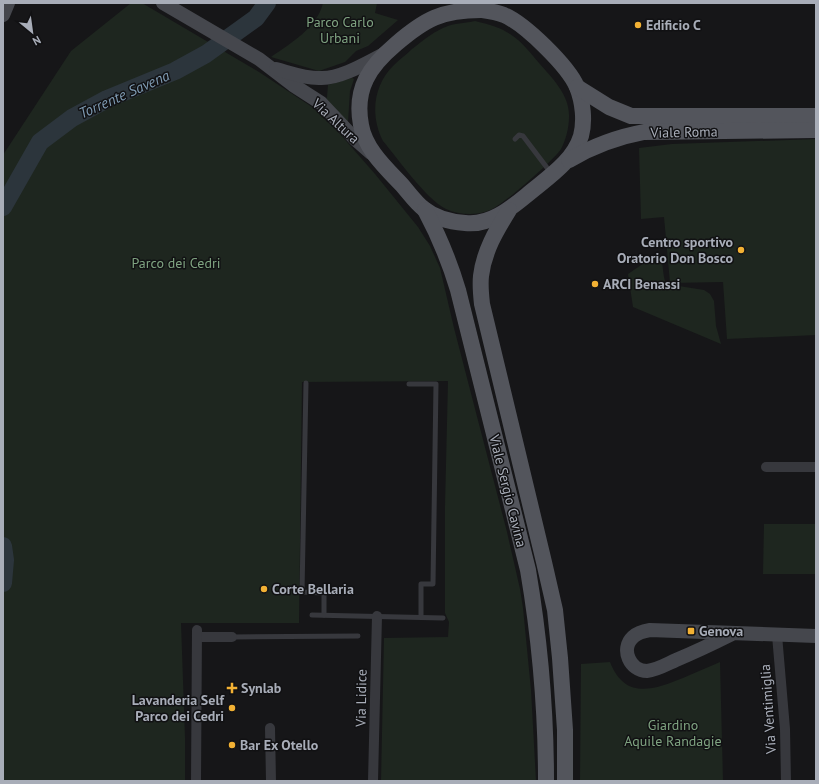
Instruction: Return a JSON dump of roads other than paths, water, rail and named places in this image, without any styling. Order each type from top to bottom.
[{"type":"main road","points":[[452,8],[462,11],[500,9],[547,49],[571,76],[577,87],[581,101],[583,126],[578,142],[566,162],[552,174],[510,209],[484,222],[467,224],[439,217],[424,210],[379,160],[366,142],[361,126],[360,97],[365,79],[374,64],[416,27],[452,8]]},
{"type":"main road","name":"Viale Roma","points":[[577,87],[609,107],[631,116],[813,123]]},
{"type":"main road","name":"Viale Roma","points":[[566,162],[586,150],[606,142],[626,135],[644,132],[813,123]]},
{"type":"main road","name":"Viale Sergio Cavina","points":[[510,209],[486,252],[481,277],[482,304],[555,610],[560,651],[564,723],[565,781]]},
{"type":"main road","name":"Viale Sergio Cavina","points":[[424,210],[439,236],[448,256],[458,290],[528,570],[535,608],[541,657],[546,739],[546,781]]},
{"type":"street","points":[[3,16],[8,3]]},
{"type":"street","name":"Via Altura","points":[[163,3],[272,68],[293,85],[320,103],[355,139],[379,160]]},
{"type":"street","name":"Via Altura","points":[[272,68],[314,78],[324,78],[342,74],[384,54]]},
{"type":"street","points":[[766,467],[816,467]]},
{"type":"street","name":"Via Lidice","points":[[373,781],[377,616]]},
{"type":"street","points":[[732,634],[652,670],[637,668],[632,664],[627,656],[628,645],[632,638],[639,633],[650,630],[816,636]]},
{"type":"street","points":[[196,781],[198,633],[232,637]]},
{"type":"street","name":"Via Ventimiglia","points":[[778,635],[785,729],[786,781]]},
{"type":"street","points":[[270,728],[271,781]]},
{"type":"lane","points":[[515,138],[519,135],[523,136],[552,174]]},
{"type":"lane","points":[[306,383],[302,592],[324,593],[324,615]]},
{"type":"lane","points":[[409,384],[436,384],[433,584],[422,584],[420,617]]},
{"type":"lane","points":[[312,615],[443,618]]},
{"type":"lane","points":[[232,637],[358,636]]},
{"type":"waterway","name":"Torrente Savena","points":[[3,207],[40,142],[72,118],[107,99],[175,71],[206,54],[256,18],[267,3]]},
{"type":"waterway","name":"Torrente Savena","points":[[3,546],[5,560],[3,583]]},
{"type":"place","name":"Edificio C","points":[[638,25]]},
{"type":"place","name":"Centro sportivo Oratorio Don Bosco","points":[[741,250]]},
{"type":"place","name":"ARCI Benassi","points":[[595,284]]},
{"type":"place","name":"Corte Bellaria","points":[[264,589]]},
{"type":"place","name":"Genova","points":[[691,631]]},
{"type":"place","name":"Synlab","points":[[232,688]]},
{"type":"place","name":"Lavanderia Self Parco dei Cedri","points":[[232,708]]},
{"type":"place","name":"Bar Ex Otello","points":[[232,745]]},
{"type":"park label","name":"Parco Carlo Urbani","points":[[340,30]]},
{"type":"park label","name":"Parco dei Cedri","points":[[176,263]]},
{"type":"park label","name":"Giardino Aquile Randagie","points":[[673,734]]}]
